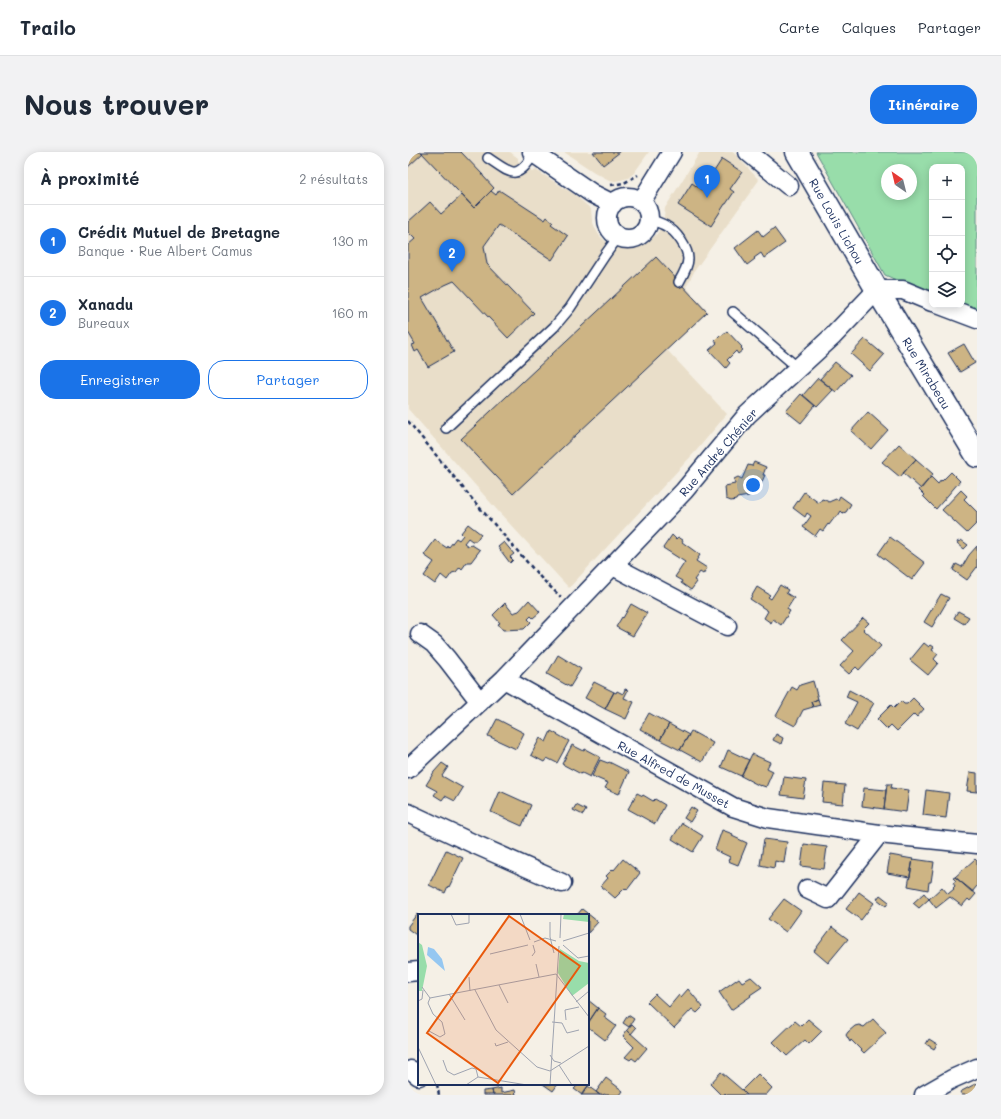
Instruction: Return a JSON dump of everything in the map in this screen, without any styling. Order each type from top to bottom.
[{"type":"main road","name":"Rue Louis Lichou","points":[[797,152],[877,290]]},
{"type":"main road","name":"Rue Mirabeau","points":[[877,290],[977,456]]},
{"type":"street","points":[[641,202],[672,152]]},
{"type":"street","points":[[748,152],[789,186]]},
{"type":"street","points":[[533,153],[593,194],[613,204]]},
{"type":"street","points":[[626,198],[631,198],[641,202],[647,210],[649,219],[647,227],[638,236],[626,239],[618,237],[614,234],[608,224],[607,219],[609,208],[617,201],[626,198]]},
{"type":"street","points":[[877,290],[903,290],[929,301]]},
{"type":"street","name":"Rue André Chénier","points":[[408,769],[504,679],[684,491],[747,415],[833,336],[877,290]]},
{"type":"street","points":[[948,308],[977,319]]},
{"type":"street","points":[[612,566],[727,626]]},
{"type":"street","points":[[420,634],[434,644],[480,702]]},
{"type":"street","name":"Rue Alfred de Musset","points":[[504,679],[733,807],[768,818],[879,834],[977,844]]},
{"type":"street","points":[[408,813],[562,883]]},
{"type":"street","points":[[807,889],[828,899],[879,834]]},
{"type":"street","points":[[408,972],[418,971]]},
{"type":"street","points":[[924,1095],[952,1079],[977,1068]]},
{"type":"lane","points":[[488,158],[513,173],[520,171],[526,166],[533,153]]},
{"type":"lane","points":[[649,219],[667,226],[678,235],[685,248],[688,259],[679,282]]},
{"type":"lane","points":[[446,428],[554,327],[570,308],[604,255],[618,237]]},
{"type":"lane","points":[[733,312],[798,368]]},
{"type":"path","points":[[604,182],[611,185],[624,183],[638,175]]},
{"type":"path","points":[[408,421],[473,500],[541,578],[572,608]]},
{"type":"path","points":[[437,1085],[439,1095]]},
{"type":"shaded area","points":[[408,152],[510,152],[518,158],[518,161],[533,171],[536,170],[575,195],[591,209],[592,220],[599,235],[605,241],[620,248],[636,247],[644,244],[657,234],[662,226],[665,208],[700,152],[733,152],[759,180],[695,270],[686,287],[708,312],[667,350],[727,414],[696,451],[569,588],[498,511],[408,409]]},
{"type":"shaded area","points":[[564,152],[649,152],[634,173],[628,178],[615,181],[609,180],[594,172]]},
{"type":"green space","points":[[816,152],[977,152],[977,316],[965,307],[965,164],[929,164],[929,295],[885,275]]},
{"type":"building","points":[[408,152],[421,152],[423,153],[408,167]]},
{"type":"building","points":[[421,152],[461,152],[494,188],[474,208]]},
{"type":"building","points":[[593,152],[620,152],[603,165]]},
{"type":"building","points":[[722,159],[742,172],[730,189],[734,192],[711,226],[678,205],[692,183],[702,190]]},
{"type":"building","points":[[499,190],[545,220],[547,217],[553,222],[551,224],[568,236],[552,260],[499,225],[484,246],[487,264],[534,313],[508,338],[454,281],[445,285],[422,298],[454,352],[428,367],[418,350],[415,352],[412,345],[415,344],[408,332],[408,245],[415,239],[408,232],[408,222],[430,202],[441,214],[462,195],[474,208],[491,191],[496,195]]},
{"type":"building","points":[[774,228],[785,243],[764,258],[761,253],[747,265],[735,248],[758,230],[763,237]]},
{"type":"building","points":[[656,257],[707,312],[513,494],[461,439]]},
{"type":"building","points":[[727,331],[743,350],[738,354],[736,351],[727,360],[730,363],[726,368],[709,350],[717,343],[715,340]]},
{"type":"building","points":[[865,339],[884,355],[870,371],[851,354]]},
{"type":"building","points":[[964,344],[975,363],[960,372],[948,353]]},
{"type":"building","points":[[835,362],[851,375],[836,392],[820,379]]},
{"type":"building","points":[[818,378],[833,390],[817,407],[803,395]]},
{"type":"building","points":[[801,394],[815,406],[801,423],[786,411]]},
{"type":"building","points":[[868,412],[888,430],[871,449],[851,431]]},
{"type":"building","points":[[899,444],[916,459],[900,477],[882,462]]},
{"type":"building","points":[[916,459],[933,474],[921,489],[903,473]]},
{"type":"building","points":[[754,462],[766,467],[763,475],[765,475],[761,484],[760,483],[757,489],[753,488],[749,496],[737,498],[736,500],[731,501],[726,499],[725,486],[735,484],[734,479],[738,477],[742,479],[748,465],[752,466]]},
{"type":"building","points":[[951,472],[960,481],[936,509],[919,490],[931,477],[938,484]]},
{"type":"building","points":[[961,490],[967,496],[964,499],[977,512],[977,523],[967,533],[942,510]]},
{"type":"building","points":[[804,492],[819,503],[822,499],[829,502],[836,499],[838,500],[840,496],[851,504],[846,512],[843,513],[841,511],[823,531],[820,529],[815,536],[803,527],[811,516],[807,513],[805,517],[793,508]]},
{"type":"building","points":[[468,524],[481,534],[476,541],[472,541],[468,538],[464,543],[468,546],[472,545],[480,550],[471,562],[467,562],[462,569],[460,567],[456,572],[452,573],[447,580],[441,575],[435,584],[424,576],[434,562],[424,555],[435,540],[447,548],[456,538],[459,540],[463,535],[461,533]]},
{"type":"building","points":[[672,535],[676,539],[678,537],[683,540],[682,542],[700,555],[696,561],[707,568],[703,574],[700,572],[694,580],[697,582],[691,590],[681,583],[682,581],[675,577],[685,562],[663,548]]},
{"type":"building","points":[[890,537],[925,563],[912,580],[878,554]]},
{"type":"building","points":[[961,540],[968,545],[964,549],[957,543]]},
{"type":"building","points":[[504,542],[514,554],[510,557],[513,560],[510,563],[498,547]]},
{"type":"building","points":[[977,546],[977,567],[967,580],[953,570],[956,564],[962,567],[969,555]]},
{"type":"building","points":[[780,585],[788,590],[786,593],[794,598],[787,609],[790,611],[781,625],[773,619],[771,623],[764,618],[768,611],[750,599],[757,587],[770,595],[768,597],[771,599]]},
{"type":"building","points":[[941,594],[949,598],[932,627],[924,622]]},
{"type":"building","points":[[529,600],[540,612],[533,618],[531,616],[528,619],[531,622],[524,629],[503,630],[498,624],[500,623],[493,615],[505,603],[513,613],[519,611]]},
{"type":"building","points":[[631,604],[647,613],[633,636],[616,627]]},
{"type":"building","points":[[958,611],[969,617],[964,624],[954,618]]},
{"type":"building","points":[[863,618],[869,623],[863,629],[881,646],[859,670],[856,667],[849,674],[840,666],[854,651],[842,640]]},
{"type":"building","points":[[924,643],[929,647],[931,645],[934,647],[932,650],[938,654],[934,659],[938,663],[928,675],[910,660]]},
{"type":"building","points":[[558,655],[581,669],[570,687],[547,674]]},
{"type":"building","points":[[813,681],[818,699],[811,702],[813,707],[803,710],[795,726],[776,716],[792,687],[797,690],[800,685]]},
{"type":"building","points":[[594,682],[614,692],[605,709],[585,698]]},
{"type":"building","points":[[625,689],[628,690],[624,698],[634,702],[626,719],[605,709],[614,692],[616,693],[617,691],[623,694]]},
{"type":"building","points":[[849,690],[874,703],[857,731],[845,724],[857,702],[846,697]]},
{"type":"building","points":[[913,698],[924,709],[917,717],[914,714],[897,731],[891,725],[887,729],[877,719],[891,705],[894,708],[901,701],[904,704],[907,704]]},
{"type":"building","points":[[818,699],[820,705],[813,707],[811,702]]},
{"type":"building","points":[[649,713],[669,724],[660,740],[640,729]]},
{"type":"building","points":[[497,719],[524,733],[516,749],[488,736]]},
{"type":"building","points":[[669,724],[689,735],[680,750],[660,740]]},
{"type":"building","points":[[551,731],[569,741],[557,763],[547,758],[544,762],[531,755],[540,738],[546,742]]},
{"type":"building","points":[[691,731],[713,743],[702,762],[680,750]]},
{"type":"building","points":[[776,734],[783,738],[781,744],[773,740]]},
{"type":"building","points":[[572,745],[584,751],[585,749],[600,757],[590,777],[562,764]]},
{"type":"building","points":[[728,750],[749,760],[741,776],[721,767]]},
{"type":"building","points":[[752,754],[770,762],[767,768],[773,771],[766,787],[760,786],[741,776]]},
{"type":"building","points":[[600,760],[609,762],[629,772],[619,794],[605,788],[608,783],[592,776]]},
{"type":"building","points":[[442,763],[448,767],[442,776],[463,788],[455,801],[445,796],[442,800],[434,795],[437,791],[426,785]]},
{"type":"building","points":[[970,772],[977,773],[977,792],[967,791]]},
{"type":"building","points":[[784,777],[806,780],[803,798],[781,795]]},
{"type":"building","points":[[824,783],[845,785],[843,804],[822,802]]},
{"type":"building","points":[[887,784],[892,784],[891,788],[909,790],[906,812],[884,809]]},
{"type":"building","points":[[864,788],[886,790],[884,809],[862,806]]},
{"type":"building","points":[[926,790],[949,793],[946,818],[923,815]]},
{"type":"building","points":[[500,791],[531,805],[522,826],[491,812]]},
{"type":"building","points":[[637,793],[653,801],[655,799],[665,805],[655,824],[628,809]]},
{"type":"building","points":[[576,805],[586,810],[583,815],[573,810]]},
{"type":"building","points":[[691,807],[697,811],[690,822],[684,818]]},
{"type":"building","points":[[682,823],[703,836],[693,852],[672,839]]},
{"type":"building","points":[[722,830],[733,834],[732,836],[747,843],[738,865],[728,861],[730,857],[715,850]]},
{"type":"building","points":[[764,839],[787,842],[784,863],[775,861],[774,868],[760,865]]},
{"type":"building","points":[[804,844],[827,847],[824,869],[801,866]]},
{"type":"building","points":[[446,850],[463,858],[445,893],[429,885]]},
{"type":"building","points":[[890,855],[913,859],[910,877],[887,873]]},
{"type":"building","points":[[623,859],[640,873],[627,890],[625,888],[615,898],[601,886],[608,878],[606,876],[613,869],[614,870]]},
{"type":"building","points":[[913,859],[934,862],[931,882],[929,882],[928,890],[908,886]]},
{"type":"building","points":[[975,859],[977,861],[977,886],[972,892],[955,877]]},
{"type":"building","points":[[955,877],[976,894],[970,901],[968,899],[962,906],[950,897],[936,908],[929,899],[942,887],[948,894],[954,889],[953,888],[955,886],[953,883],[956,881],[953,878]]},
{"type":"building","points":[[859,892],[874,903],[861,920],[846,909]]},
{"type":"building","points":[[924,893],[929,899],[919,908],[913,903]]},
{"type":"building","points":[[880,895],[889,902],[886,906],[877,899]]},
{"type":"building","points":[[784,899],[801,911],[786,932],[768,919]]},
{"type":"building","points":[[582,909],[588,914],[578,914]]},
{"type":"building","points":[[417,914],[418,936],[408,929],[408,926]]},
{"type":"building","points":[[589,915],[598,922],[589,932]]},
{"type":"building","points":[[832,927],[848,939],[828,963],[814,951]]},
{"type":"building","points":[[751,977],[762,987],[731,1010],[719,992],[739,978],[742,982]]},
{"type":"building","points":[[688,989],[703,1007],[697,1013],[692,1009],[674,1028],[647,1002],[655,994],[669,1007],[679,995],[681,997]]},
{"type":"building","points":[[589,1001],[598,1008],[589,1022]]},
{"type":"building","points":[[598,1008],[606,1014],[604,1017],[616,1026],[605,1040],[589,1028],[589,1022]]},
{"type":"building","points":[[628,1015],[634,1019],[629,1027],[623,1023]]},
{"type":"building","points":[[808,1019],[822,1031],[809,1044],[805,1040],[787,1056],[773,1042],[795,1021],[801,1026]]},
{"type":"building","points":[[873,1019],[886,1033],[864,1053],[851,1040],[850,1042],[846,1035],[855,1026],[859,1025],[864,1027]]},
{"type":"building","points":[[632,1024],[636,1028],[631,1034],[627,1030]]},
{"type":"building","points":[[627,1030],[647,1048],[636,1061],[632,1058],[630,1060],[625,1057],[634,1047],[623,1036]]},
{"type":"building","points":[[929,1039],[937,1044],[934,1049],[926,1044]]},
{"type":"building","points":[[721,1072],[747,1095],[727,1095],[725,1093],[724,1095],[721,1095],[710,1084]]},
{"type":"building","points":[[758,1074],[772,1088],[766,1095],[747,1095],[742,1090]]},
{"type":"building","points":[[606,1078],[623,1091],[620,1095],[600,1095],[596,1092]]},
{"type":"building","points":[[977,1083],[977,1095],[962,1095],[960,1092]]},
{"type":"building","points":[[544,1085],[557,1085],[553,1091]]},
{"type":"building","points":[[578,1085],[588,1086],[582,1095],[574,1089]]},
{"type":"building","points":[[588,1086],[600,1095],[581,1095]]},
{"type":"building","points":[[501,1088],[501,1093],[515,1090],[516,1095],[493,1095],[492,1090]]},
{"type":"building","points":[[492,1090],[493,1095],[483,1095],[483,1091]]},
{"type":"place","name":"Crédit Mutuel de Bretagne","points":[[707,198]]},
{"type":"place","name":"Xanadu","points":[[452,272]]}]
